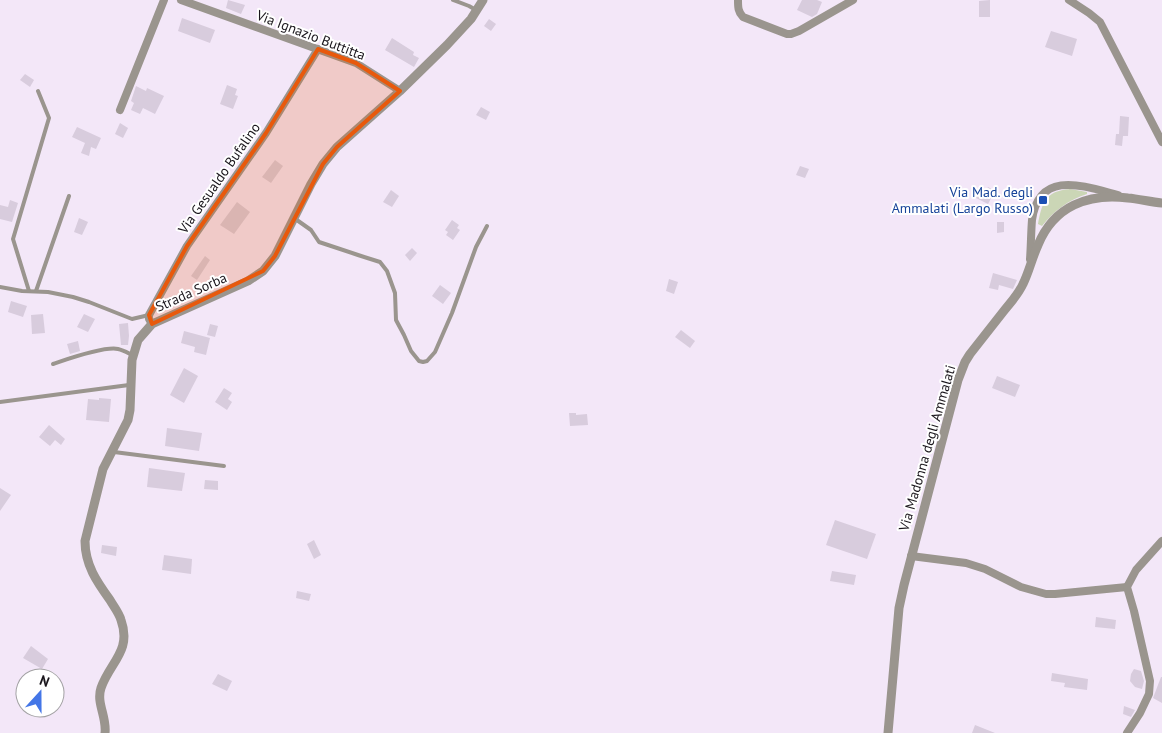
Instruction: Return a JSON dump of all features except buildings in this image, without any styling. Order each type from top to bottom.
[{"type":"street","points":[[120,110],[164,0]]},
{"type":"street","name":"Via Ignazio Buttitta","points":[[181,0],[356,64],[400,91]]},
{"type":"street","name":"Strada Sorba","points":[[105,733],[100,705],[101,687],[122,649],[124,630],[117,611],[90,568],[85,541],[103,469],[128,420],[132,384],[132,355],[138,340],[151,319],[248,281],[271,263],[315,178],[337,147],[400,91],[471,19],[483,0]]},
{"type":"street","points":[[738,0],[738,10],[743,17],[786,34],[791,34],[853,0]]},
{"type":"street","points":[[1069,0],[1100,22],[1162,142]]},
{"type":"street","name":"Via Gesualdo Bufalino","points":[[151,319],[187,246],[266,133],[318,49]]},
{"type":"street","points":[[1029,268],[1032,220],[1040,197],[1047,190],[1055,186],[1070,185],[1127,198]]},
{"type":"street","name":"Via Madonna degli Ammalati","points":[[888,733],[899,608],[961,370],[970,354],[1016,297],[1023,285],[1038,244],[1052,220],[1083,200],[1101,197],[1127,198],[1162,203]]},
{"type":"street","points":[[1127,733],[1149,694],[1150,681],[1127,587],[1136,570],[1162,541]]},
{"type":"street","points":[[911,556],[966,563],[985,569],[1021,586],[1046,594],[1127,587]]},
{"type":"lane","points":[[453,0],[477,10]]},
{"type":"lane","points":[[29,291],[13,239],[49,118],[38,91]]},
{"type":"lane","points":[[36,291],[69,196]]},
{"type":"lane","points":[[294,218],[311,230],[319,242],[380,262],[387,271],[395,293],[396,320],[404,334],[410,351],[422,362],[427,361],[435,352],[452,313],[476,247],[487,226]]},
{"type":"lane","points":[[0,287],[48,292],[73,297],[132,319],[151,319]]},
{"type":"lane","points":[[53,364],[100,350],[118,349],[132,355]]},
{"type":"lane","points":[[0,402],[132,384]]},
{"type":"lane","points":[[111,452],[224,466]]},
{"type":"highlighted area","points":[[318,49],[356,63],[400,91],[337,147],[323,164],[275,256],[263,271],[152,324],[149,315],[187,246],[266,133]]},
{"type":"green space","points":[[1070,189],[1087,192],[1087,194],[1074,199],[1062,207],[1042,226],[1038,224],[1046,199],[1055,192]]},
{"type":"place","name":"Via Mad. degli Ammalati (Largo Russo)","points":[[1043,200]]}]
